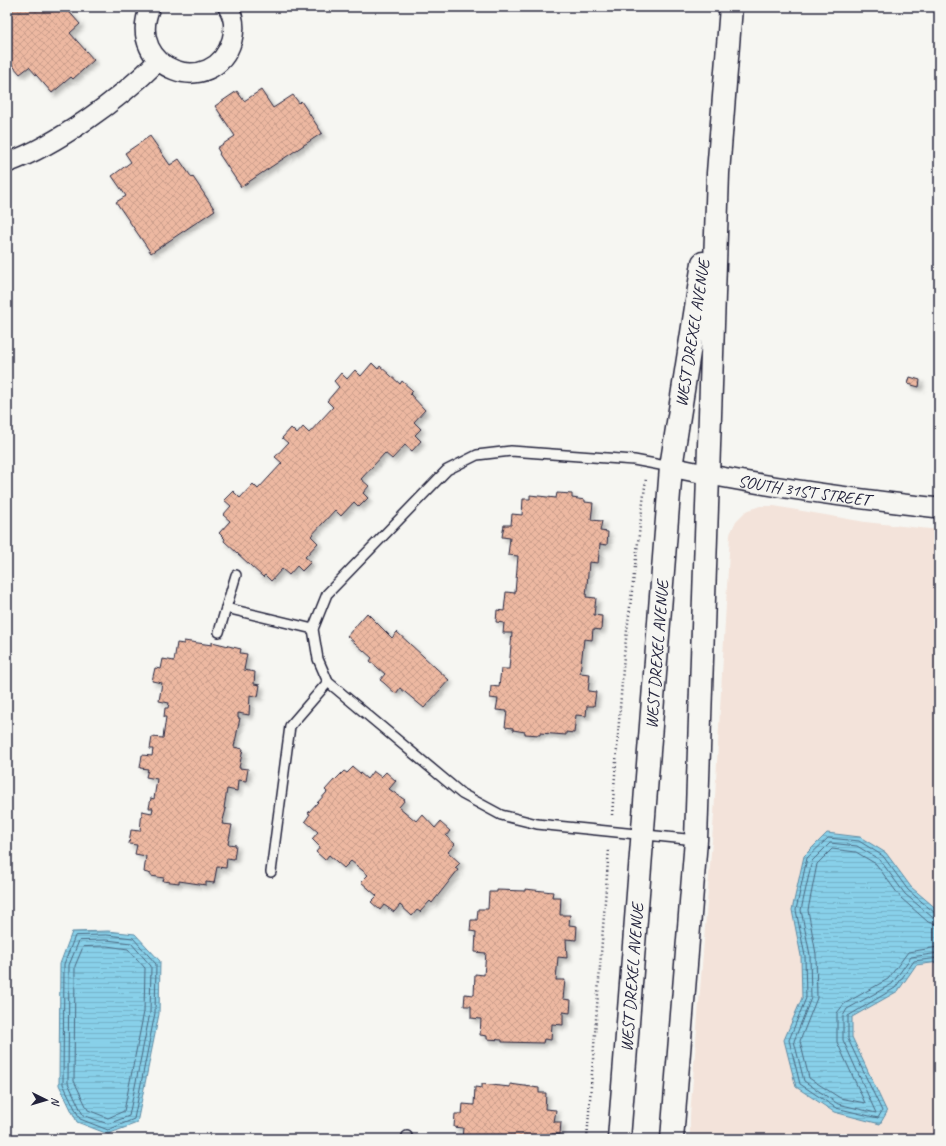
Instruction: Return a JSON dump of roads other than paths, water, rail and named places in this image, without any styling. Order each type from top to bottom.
[{"type":"street","points":[[150,7],[145,21],[145,36],[149,50],[158,61],[168,68],[180,72],[192,73],[204,71],[215,65],[224,57],[230,46],[233,34],[233,22],[228,7]]},
{"type":"street","name":"WEST DREXEL AVENUE","points":[[672,1139],[696,840],[718,173],[731,7]]},
{"type":"street","points":[[7,163],[28,155],[86,120],[158,61]]},
{"type":"street","name":"WEST DREXEL AVENUE","points":[[619,1139],[670,467],[718,173]]},
{"type":"street","name":"SOUTH 31ST STREET","points":[[670,467],[709,475],[866,500],[939,508]]},
{"type":"lane","points":[[670,467],[634,460],[511,451],[477,455],[447,470],[327,594],[313,628],[318,659],[328,682],[462,794],[501,815],[537,824],[696,840]]},
{"type":"lane","points":[[219,632],[236,575]]},
{"type":"lane","points":[[226,608],[313,628]]},
{"type":"lane","points":[[271,872],[290,726],[328,682]]},
{"type":"water","points":[[827,833],[860,837],[886,853],[911,887],[939,911],[939,962],[916,965],[898,991],[852,1017],[852,1037],[887,1112],[880,1124],[834,1112],[796,1087],[784,1040],[802,998],[801,956],[792,910],[804,856]]},
{"type":"water","points":[[108,931],[135,934],[160,961],[159,1014],[137,1123],[108,1134],[77,1122],[59,1085],[60,964],[72,932]]}]
